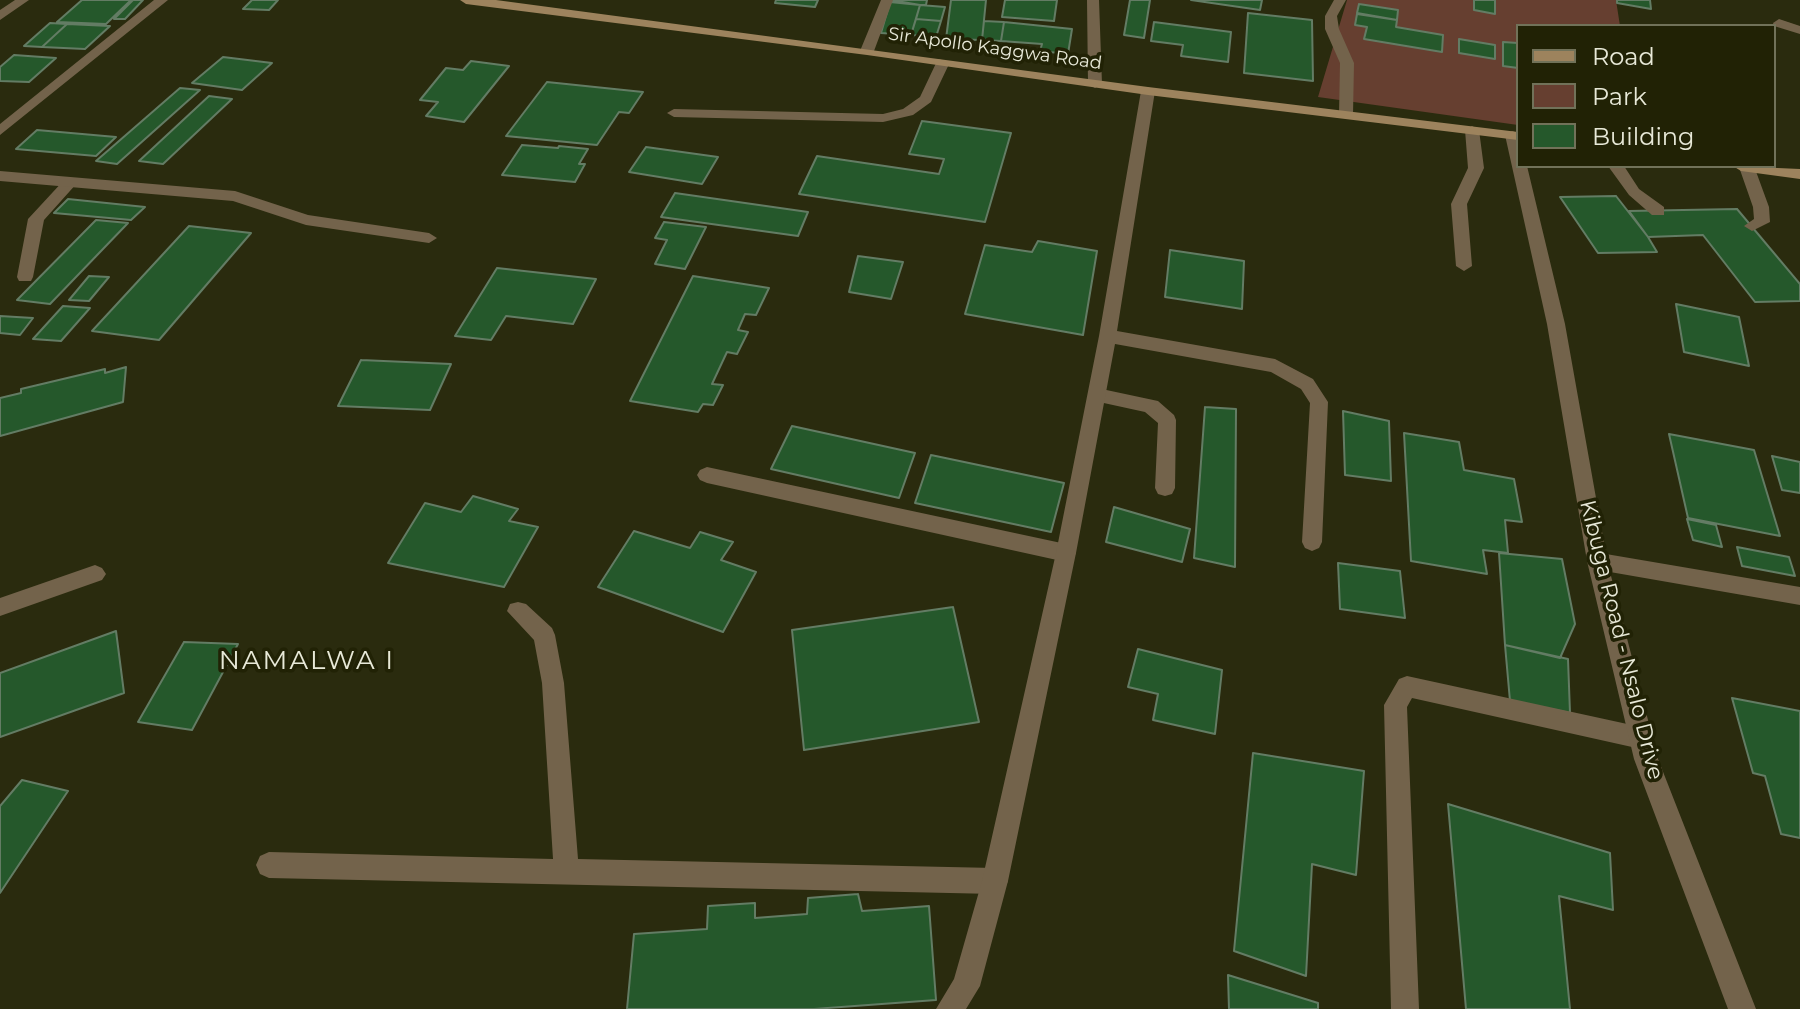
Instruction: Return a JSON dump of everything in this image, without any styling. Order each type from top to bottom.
[{"type":"main road","name":"Sir Apollo Kaggwa Road","points":[[466,0],[867,51],[1148,91],[1515,135]]},
{"type":"main road","points":[[1755,168],[1800,174]]},
{"type":"street","points":[[0,16],[23,0]]},
{"type":"street","points":[[0,131],[162,0]]},
{"type":"street","points":[[867,51],[887,0]]},
{"type":"street","points":[[1093,0],[1095,84]]},
{"type":"street","points":[[1340,0],[1331,16],[1332,29],[1347,63],[1346,115]]},
{"type":"street","points":[[1779,23],[1800,30]]},
{"type":"street","points":[[674,113],[883,118],[908,112],[926,99],[943,62]]},
{"type":"street","points":[[950,1009],[966,986],[995,881],[1066,553],[1108,336],[1148,91]]},
{"type":"street","points":[[1464,266],[1459,204],[1476,168],[1472,130]]},
{"type":"street","name":"Kibuga Road - Nsalo Drive","points":[[1520,168],[1556,324],[1597,561],[1641,738],[1651,773],[1742,1009]]},
{"type":"street","points":[[1617,168],[1634,192],[1658,211]]},
{"type":"street","points":[[1747,168],[1761,207],[1762,222],[1752,226]]},
{"type":"street","points":[[0,176],[235,196],[306,220],[429,238]]},
{"type":"street","points":[[25,277],[36,219],[70,182]]},
{"type":"street","points":[[1108,336],[1275,366],[1307,384],[1319,402],[1312,542]]},
{"type":"street","points":[[1097,395],[1151,406],[1167,420],[1165,488]]},
{"type":"street","points":[[707,475],[1066,553]]},
{"type":"street","points":[[1597,561],[1800,596]]},
{"type":"street","points":[[0,607],[95,574]]},
{"type":"street","points":[[518,611],[544,635],[553,683],[566,871]]},
{"type":"street","points":[[1405,1009],[1395,705],[1407,686],[1641,738]]},
{"type":"street","points":[[269,865],[995,881]]},
{"type":"green space","points":[[1347,0],[1616,0],[1620,24],[1516,24],[1516,125],[1318,97]]},
{"type":"building","points":[[82,0],[131,0],[106,24],[57,22]]},
{"type":"building","points":[[133,0],[143,0],[125,19],[114,19]]},
{"type":"building","points":[[252,0],[278,0],[269,10],[243,9]]},
{"type":"building","points":[[776,0],[818,0],[815,7],[775,3]]},
{"type":"building","points":[[891,0],[927,0],[926,5],[920,5]]},
{"type":"building","points":[[951,0],[986,0],[982,40],[946,39]]},
{"type":"building","points":[[1005,0],[1057,0],[1054,21],[1002,17]]},
{"type":"building","points":[[1130,0],[1150,0],[1144,38],[1124,35]]},
{"type":"building","points":[[1191,0],[1262,0],[1260,10]]},
{"type":"building","points":[[1474,0],[1495,0],[1495,14],[1474,10]]},
{"type":"building","points":[[1617,0],[1650,0],[1651,9],[1617,3]]},
{"type":"building","points":[[890,2],[920,5],[911,35],[881,33]]},
{"type":"building","points":[[1359,4],[1398,10],[1397,20],[1357,13]]},
{"type":"building","points":[[920,5],[945,7],[941,21],[916,19]]},
{"type":"building","points":[[1248,13],[1312,20],[1313,81],[1244,73]]},
{"type":"building","points":[[1357,14],[1397,20],[1396,27],[1443,35],[1442,52],[1364,39],[1367,27],[1355,25]]},
{"type":"building","points":[[916,19],[941,21],[936,37],[911,35]]},
{"type":"building","points":[[984,21],[1004,22],[1001,41],[982,40]]},
{"type":"building","points":[[1004,22],[1072,29],[1068,54],[1040,51],[1042,44],[1001,41]]},
{"type":"building","points":[[1154,22],[1231,32],[1228,62],[1181,56],[1183,45],[1151,41]]},
{"type":"building","points":[[50,23],[67,24],[42,47],[24,46]]},
{"type":"building","points":[[67,24],[110,26],[85,49],[42,47]]},
{"type":"building","points":[[1459,39],[1495,45],[1495,59],[1459,53]]},
{"type":"building","points":[[1503,42],[1516,43],[1516,68],[1503,66]]},
{"type":"building","points":[[14,55],[56,58],[29,82],[0,81],[0,67]]},
{"type":"building","points":[[223,57],[272,63],[242,90],[192,83]]},
{"type":"building","points":[[471,61],[509,66],[464,122],[426,116],[438,102],[420,100],[446,68],[463,70]]},
{"type":"building","points":[[547,82],[643,92],[629,113],[619,112],[597,145],[506,136]]},
{"type":"building","points":[[180,88],[200,90],[117,164],[96,161]]},
{"type":"building","points":[[209,96],[232,99],[163,164],[139,161]]},
{"type":"building","points":[[922,121],[1011,133],[985,222],[799,194],[817,156],[939,174],[944,159],[909,154]]},
{"type":"building","points":[[37,130],[116,137],[96,156],[16,149]]},
{"type":"building","points":[[522,145],[588,149],[579,164],[585,164],[575,182],[502,175]]},
{"type":"building","points":[[646,147],[718,157],[702,184],[629,172]]},
{"type":"building","points":[[675,193],[808,212],[798,236],[661,217]]},
{"type":"building","points":[[1616,196],[1657,252],[1598,253],[1560,197]]},
{"type":"building","points":[[68,199],[145,207],[131,220],[54,213]]},
{"type":"building","points":[[1737,209],[1800,284],[1800,301],[1755,302],[1703,235],[1648,237],[1629,211]]},
{"type":"building","points":[[96,220],[128,223],[50,304],[17,300]]},
{"type":"building","points":[[664,222],[706,227],[685,269],[655,264],[667,240],[655,238]]},
{"type":"building","points":[[189,226],[251,233],[159,340],[92,331]]},
{"type":"building","points":[[1038,241],[1097,251],[1083,335],[965,314],[985,245],[1032,252]]},
{"type":"building","points":[[1170,250],[1244,261],[1242,309],[1165,297]]},
{"type":"building","points":[[858,256],[903,262],[891,299],[849,292]]},
{"type":"building","points":[[497,268],[596,279],[573,324],[506,316],[491,340],[455,336]]},
{"type":"building","points":[[89,276],[109,277],[89,301],[69,300]]},
{"type":"building","points":[[693,276],[769,288],[756,315],[745,314],[738,330],[748,332],[737,354],[727,352],[712,384],[723,385],[713,405],[703,404],[698,412],[630,401]]},
{"type":"building","points":[[1676,304],[1739,317],[1749,366],[1684,352]]},
{"type":"building","points":[[63,306],[90,308],[61,341],[33,339]]},
{"type":"building","points":[[0,316],[33,318],[20,335],[0,333]]},
{"type":"building","points":[[361,360],[451,364],[430,410],[338,406]]},
{"type":"building","points":[[126,367],[123,402],[0,436],[0,398],[21,393],[21,389]]},
{"type":"building","points":[[1205,407],[1236,409],[1235,567],[1194,558]]},
{"type":"building","points":[[1343,411],[1389,421],[1391,481],[1345,475]]},
{"type":"building","points":[[792,426],[915,453],[899,498],[771,469]]},
{"type":"building","points":[[1404,433],[1459,442],[1464,470],[1514,479],[1522,522],[1505,520],[1508,553],[1483,550],[1487,574],[1411,561]]},
{"type":"building","points":[[1669,434],[1754,450],[1780,536],[1688,518]]},
{"type":"building","points":[[931,455],[1064,483],[1051,532],[915,503]]},
{"type":"building","points":[[1772,456],[1800,462],[1800,493],[1782,490]]},
{"type":"building","points":[[473,496],[518,509],[509,521],[538,527],[504,587],[388,563],[425,503],[461,512]]},
{"type":"building","points":[[1114,507],[1190,529],[1182,562],[1106,542]]},
{"type":"building","points":[[1687,519],[1716,525],[1722,547],[1693,540]]},
{"type":"building","points":[[634,531],[690,548],[700,532],[733,542],[721,560],[756,572],[723,632],[598,587]]},
{"type":"building","points":[[1737,547],[1789,557],[1795,576],[1742,566]]},
{"type":"building","points":[[1499,553],[1562,559],[1575,624],[1560,658],[1505,645]]},
{"type":"building","points":[[1338,563],[1400,571],[1405,618],[1340,609]]},
{"type":"building","points":[[953,607],[979,722],[804,750],[792,630]]},
{"type":"building","points":[[116,631],[124,693],[0,737],[0,673]]},
{"type":"building","points":[[184,642],[238,644],[192,730],[138,722]]},
{"type":"building","points":[[1505,645],[1568,659],[1570,713],[1510,701]]},
{"type":"building","points":[[1138,649],[1222,670],[1215,734],[1153,720],[1158,694],[1128,687]]},
{"type":"building","points":[[1732,698],[1800,711],[1800,838],[1781,834],[1765,776],[1753,773]]},
{"type":"building","points":[[1253,753],[1364,771],[1356,875],[1312,864],[1306,976],[1234,951]]},
{"type":"building","points":[[22,780],[68,791],[0,893],[0,806]]},
{"type":"building","points":[[1448,804],[1610,853],[1613,910],[1559,896],[1570,1009],[1466,1009]]},
{"type":"building","points":[[858,894],[862,911],[929,906],[936,1000],[814,1009],[627,1009],[634,934],[707,929],[708,906],[755,903],[755,918],[807,914],[808,898]]},
{"type":"building","points":[[1228,975],[1318,1003],[1318,1009],[1229,1009]]},
{"type":"district","name":"NAMALWA I","points":[[307,661]]}]
